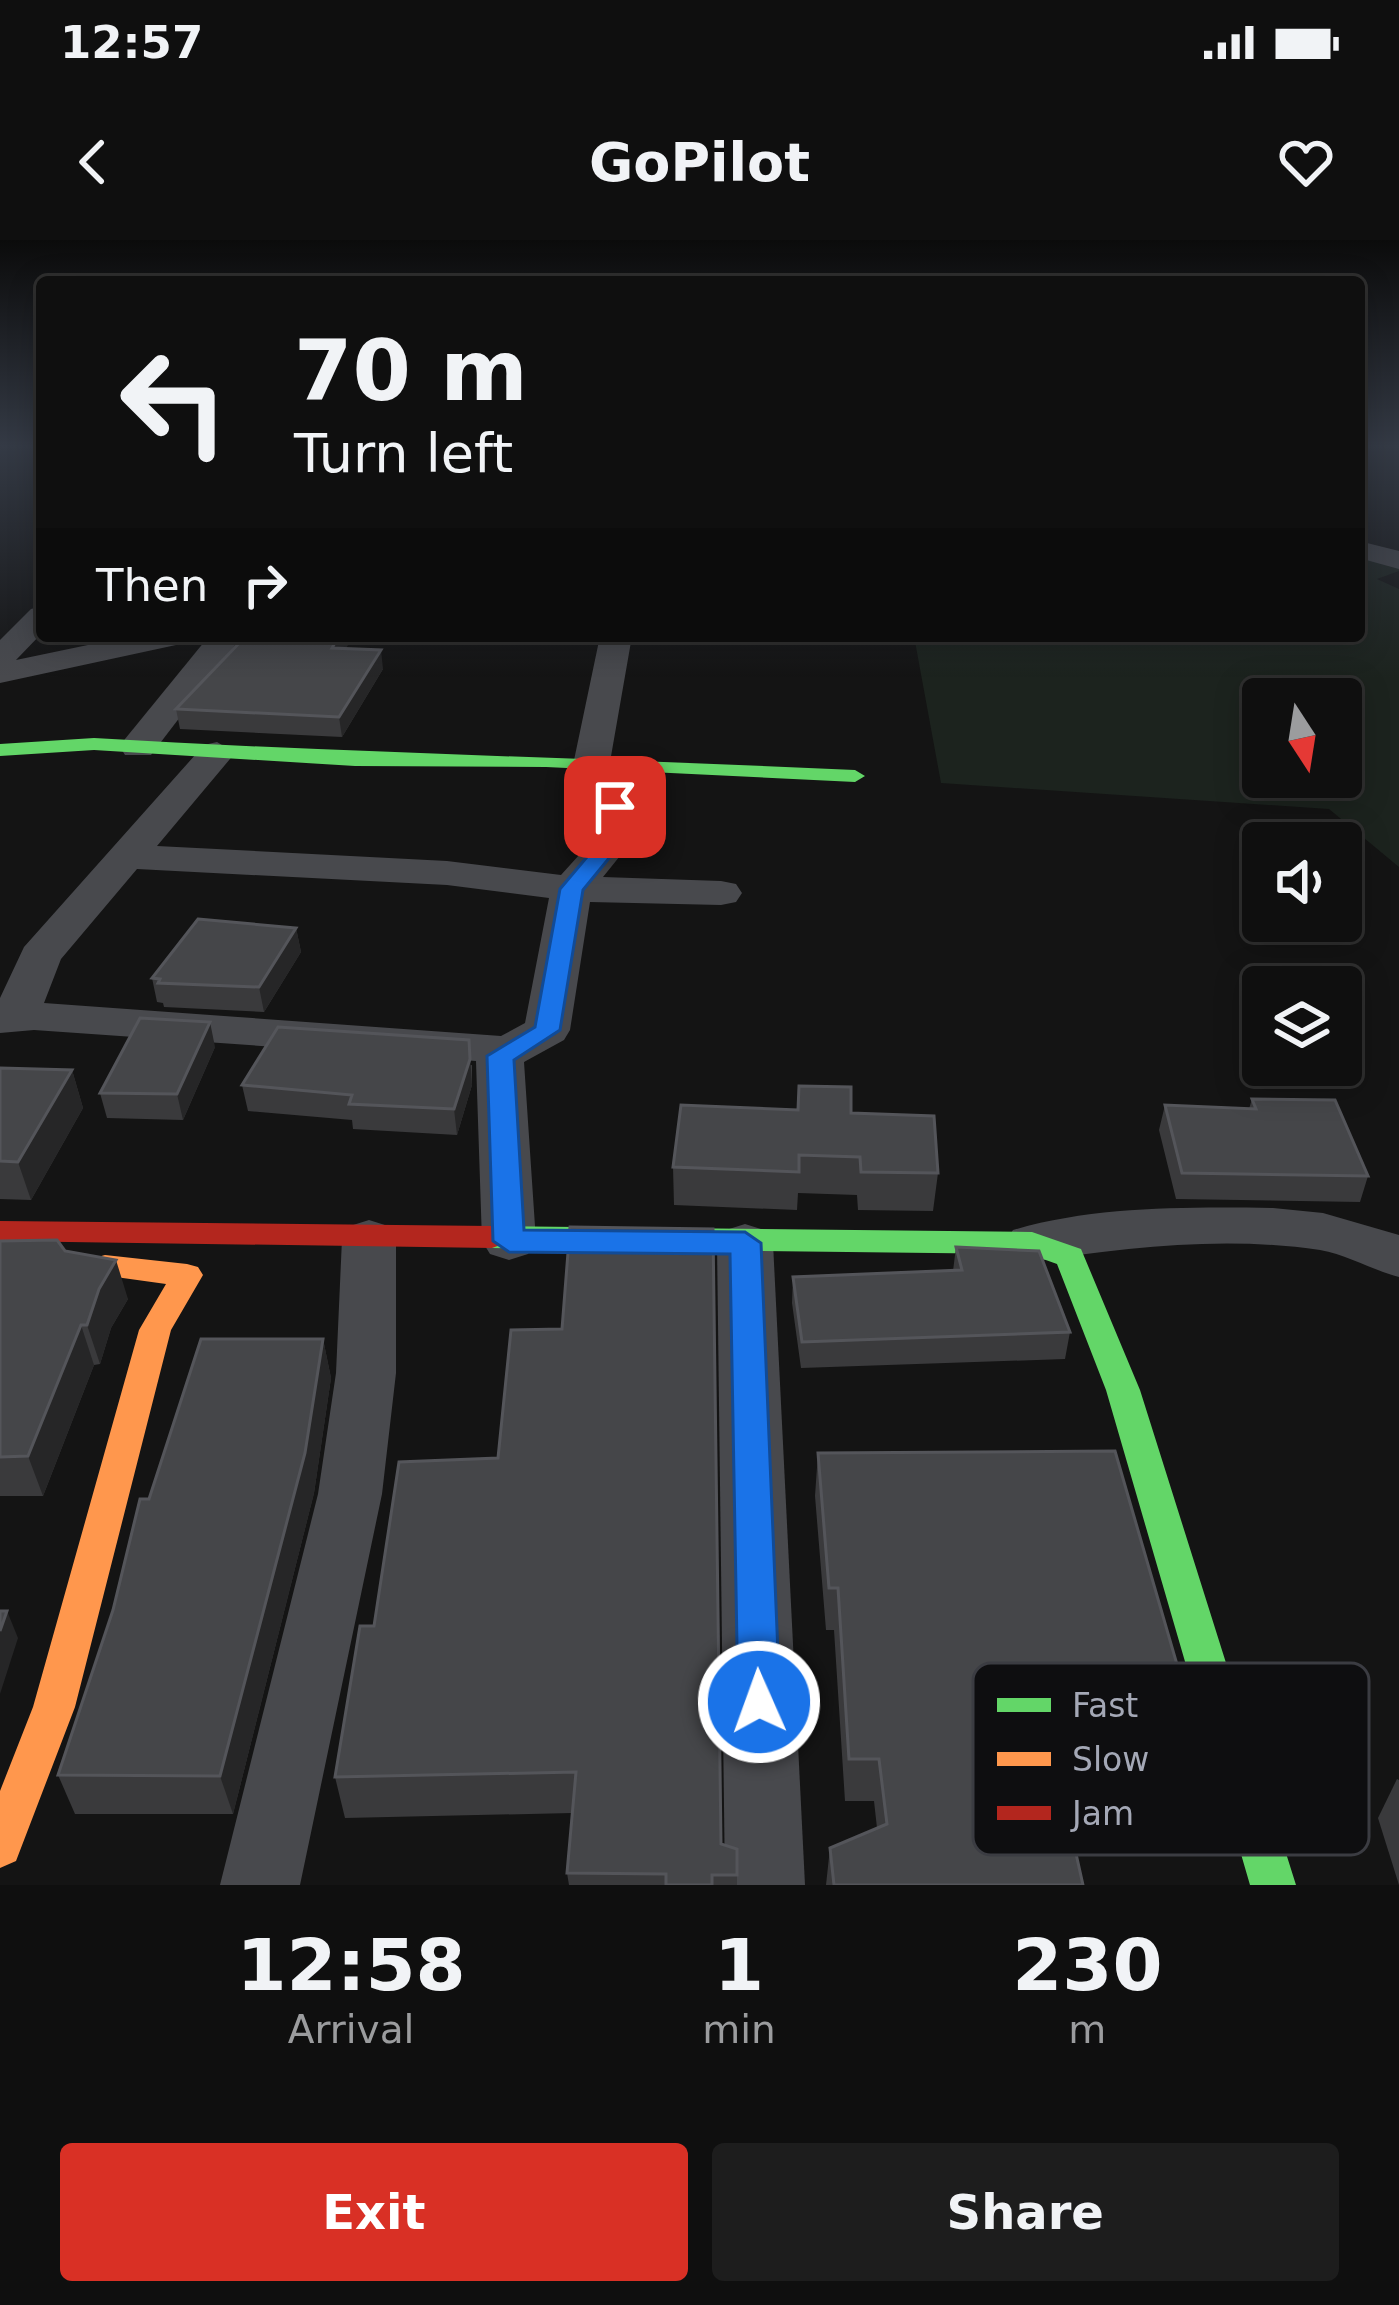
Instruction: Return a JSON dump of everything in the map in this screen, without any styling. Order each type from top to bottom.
[{"type":"street","points":[[1365,551],[1399,560]]},
{"type":"street","points":[[0,658],[36,621]]},
{"type":"street","points":[[0,673],[147,642]]},
{"type":"street","points":[[137,747],[221,642]]},
{"type":"street","points":[[500,1056],[547,1030],[572,889],[608,846],[607,767],[616,642]]},
{"type":"street","points":[[0,750],[137,747],[855,776]]},
{"type":"street","points":[[217,753],[40,956],[8,1017],[493,1048],[500,1056],[509,1241]]},
{"type":"street","points":[[131,857],[447,873],[572,889],[722,893]]},
{"type":"street","points":[[0,1231],[1032,1244],[1095,1233],[1304,1228],[1348,1237],[1399,1258]]},
{"type":"street","points":[[260,1885],[350,1494],[366,1373],[369,1239]]},
{"type":"street","points":[[745,1243],[765,1885]]},
{"type":"street","points":[[1032,1244],[1070,1257],[1092,1304],[1124,1390],[1206,1663]]},
{"type":"street","points":[[0,1253],[36,1259]]},
{"type":"street","points":[[0,1846],[54,1708],[155,1330],[188,1275],[78,1264]]},
{"type":"street","points":[[1264,1855],[1273,1885]]},
{"type":"shaded area","points":[[1365,543],[1399,551],[1399,571],[1377,579],[1399,589],[1399,867],[1362,836],[1362,822],[1345,822],[1329,809],[941,783],[915,642],[1365,642]]},
{"type":"building","points":[[240,642],[336,642],[332,648],[381,650],[339,717],[176,709]]},
{"type":"building","points":[[198,919],[296,928],[259,987],[158,983],[160,979],[152,978]]},
{"type":"building","points":[[140,1018],[210,1022],[177,1094],[100,1093]]},
{"type":"building","points":[[278,1027],[469,1040],[470,1059],[454,1109],[349,1104],[352,1095],[242,1085]]},
{"type":"building","points":[[0,1068],[72,1070],[18,1162],[0,1161]]},
{"type":"building","points":[[799,1086],[851,1087],[851,1113],[934,1116],[938,1173],[861,1172],[860,1157],[799,1155],[799,1172],[673,1167],[681,1105],[798,1110]]},
{"type":"building","points":[[1252,1099],[1335,1100],[1368,1176],[1182,1173],[1165,1105],[1256,1109]]},
{"type":"building","points":[[570,1227],[713,1229],[721,1844],[737,1849],[737,1875],[712,1875],[712,1885],[666,1885],[666,1874],[567,1873],[576,1772],[335,1777],[360,1626],[374,1626],[399,1462],[498,1458],[511,1330],[562,1329]]},
{"type":"building","points":[[57,1240],[65,1251],[116,1260],[99,1289],[87,1325],[81,1325],[28,1456],[0,1457],[0,1241]]},
{"type":"building","points":[[956,1247],[1039,1251],[1070,1332],[802,1342],[793,1277],[962,1270]]},
{"type":"building","points":[[201,1339],[323,1339],[305,1453],[220,1776],[58,1775],[113,1610],[140,1499],[149,1499]]},
{"type":"building","points":[[1115,1451],[1177,1663],[973,1663],[973,1855],[1076,1855],[1083,1885],[834,1885],[830,1848],[887,1824],[879,1759],[849,1759],[838,1588],[829,1588],[818,1453]]},
{"type":"traffic: fast","points":[[0,750],[94,744],[355,760],[546,761],[855,776]]},
{"type":"traffic: fast","points":[[492,1237],[1032,1243],[1070,1257],[1123,1390],[1206,1663]]},
{"type":"traffic: fast","points":[[1264,1855],[1273,1885]]},
{"type":"traffic: slow","points":[[0,1846],[54,1707],[155,1330],[187,1275],[105,1266]]},
{"type":"traffic: jam","points":[[0,1231],[492,1237]]},
{"type":"route","points":[[615,807],[608,846],[572,889],[547,1030],[500,1056],[509,1241],[745,1243],[759,1702]]}]
